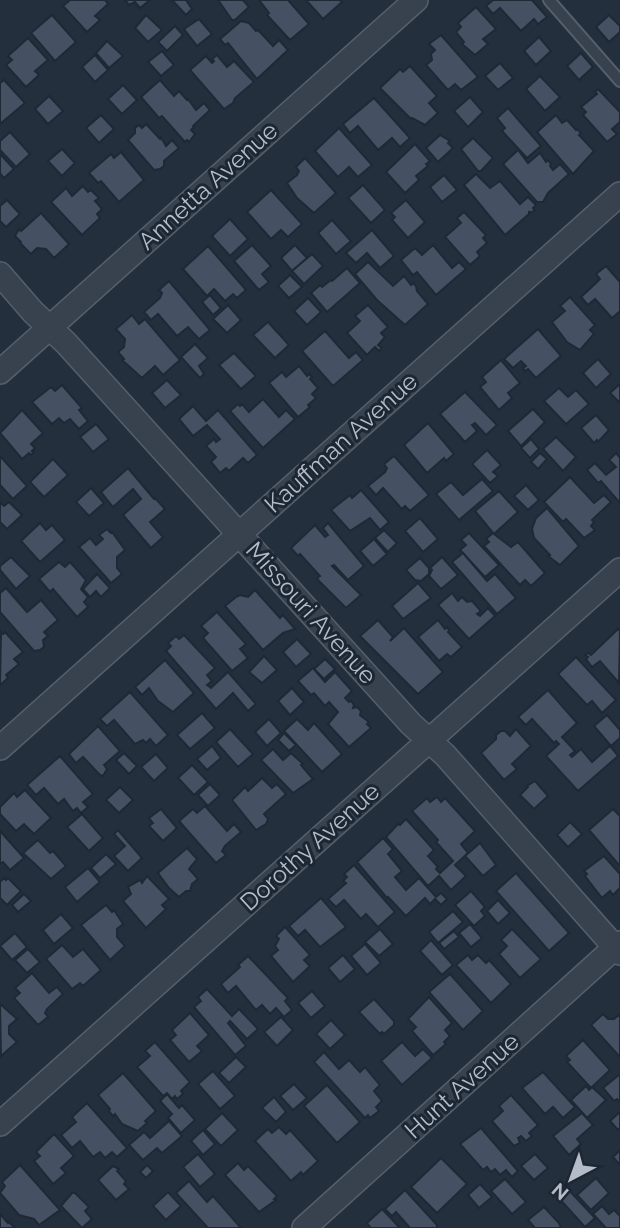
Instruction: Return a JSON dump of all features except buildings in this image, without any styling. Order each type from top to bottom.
[{"type":"street","name":"Annetta Avenue","points":[[0,372],[416,0]]},
{"type":"street","name":"Kauffman Avenue","points":[[0,748],[620,194]]},
{"type":"street","name":"Missouri Avenue","points":[[0,274],[618,948]]},
{"type":"street","name":"Dorothy Avenue","points":[[0,1124],[620,570]]},
{"type":"street","name":"Hunt Avenue","points":[[304,1228],[618,948]]},
{"type":"lane","points":[[549,0],[620,81]]}]
